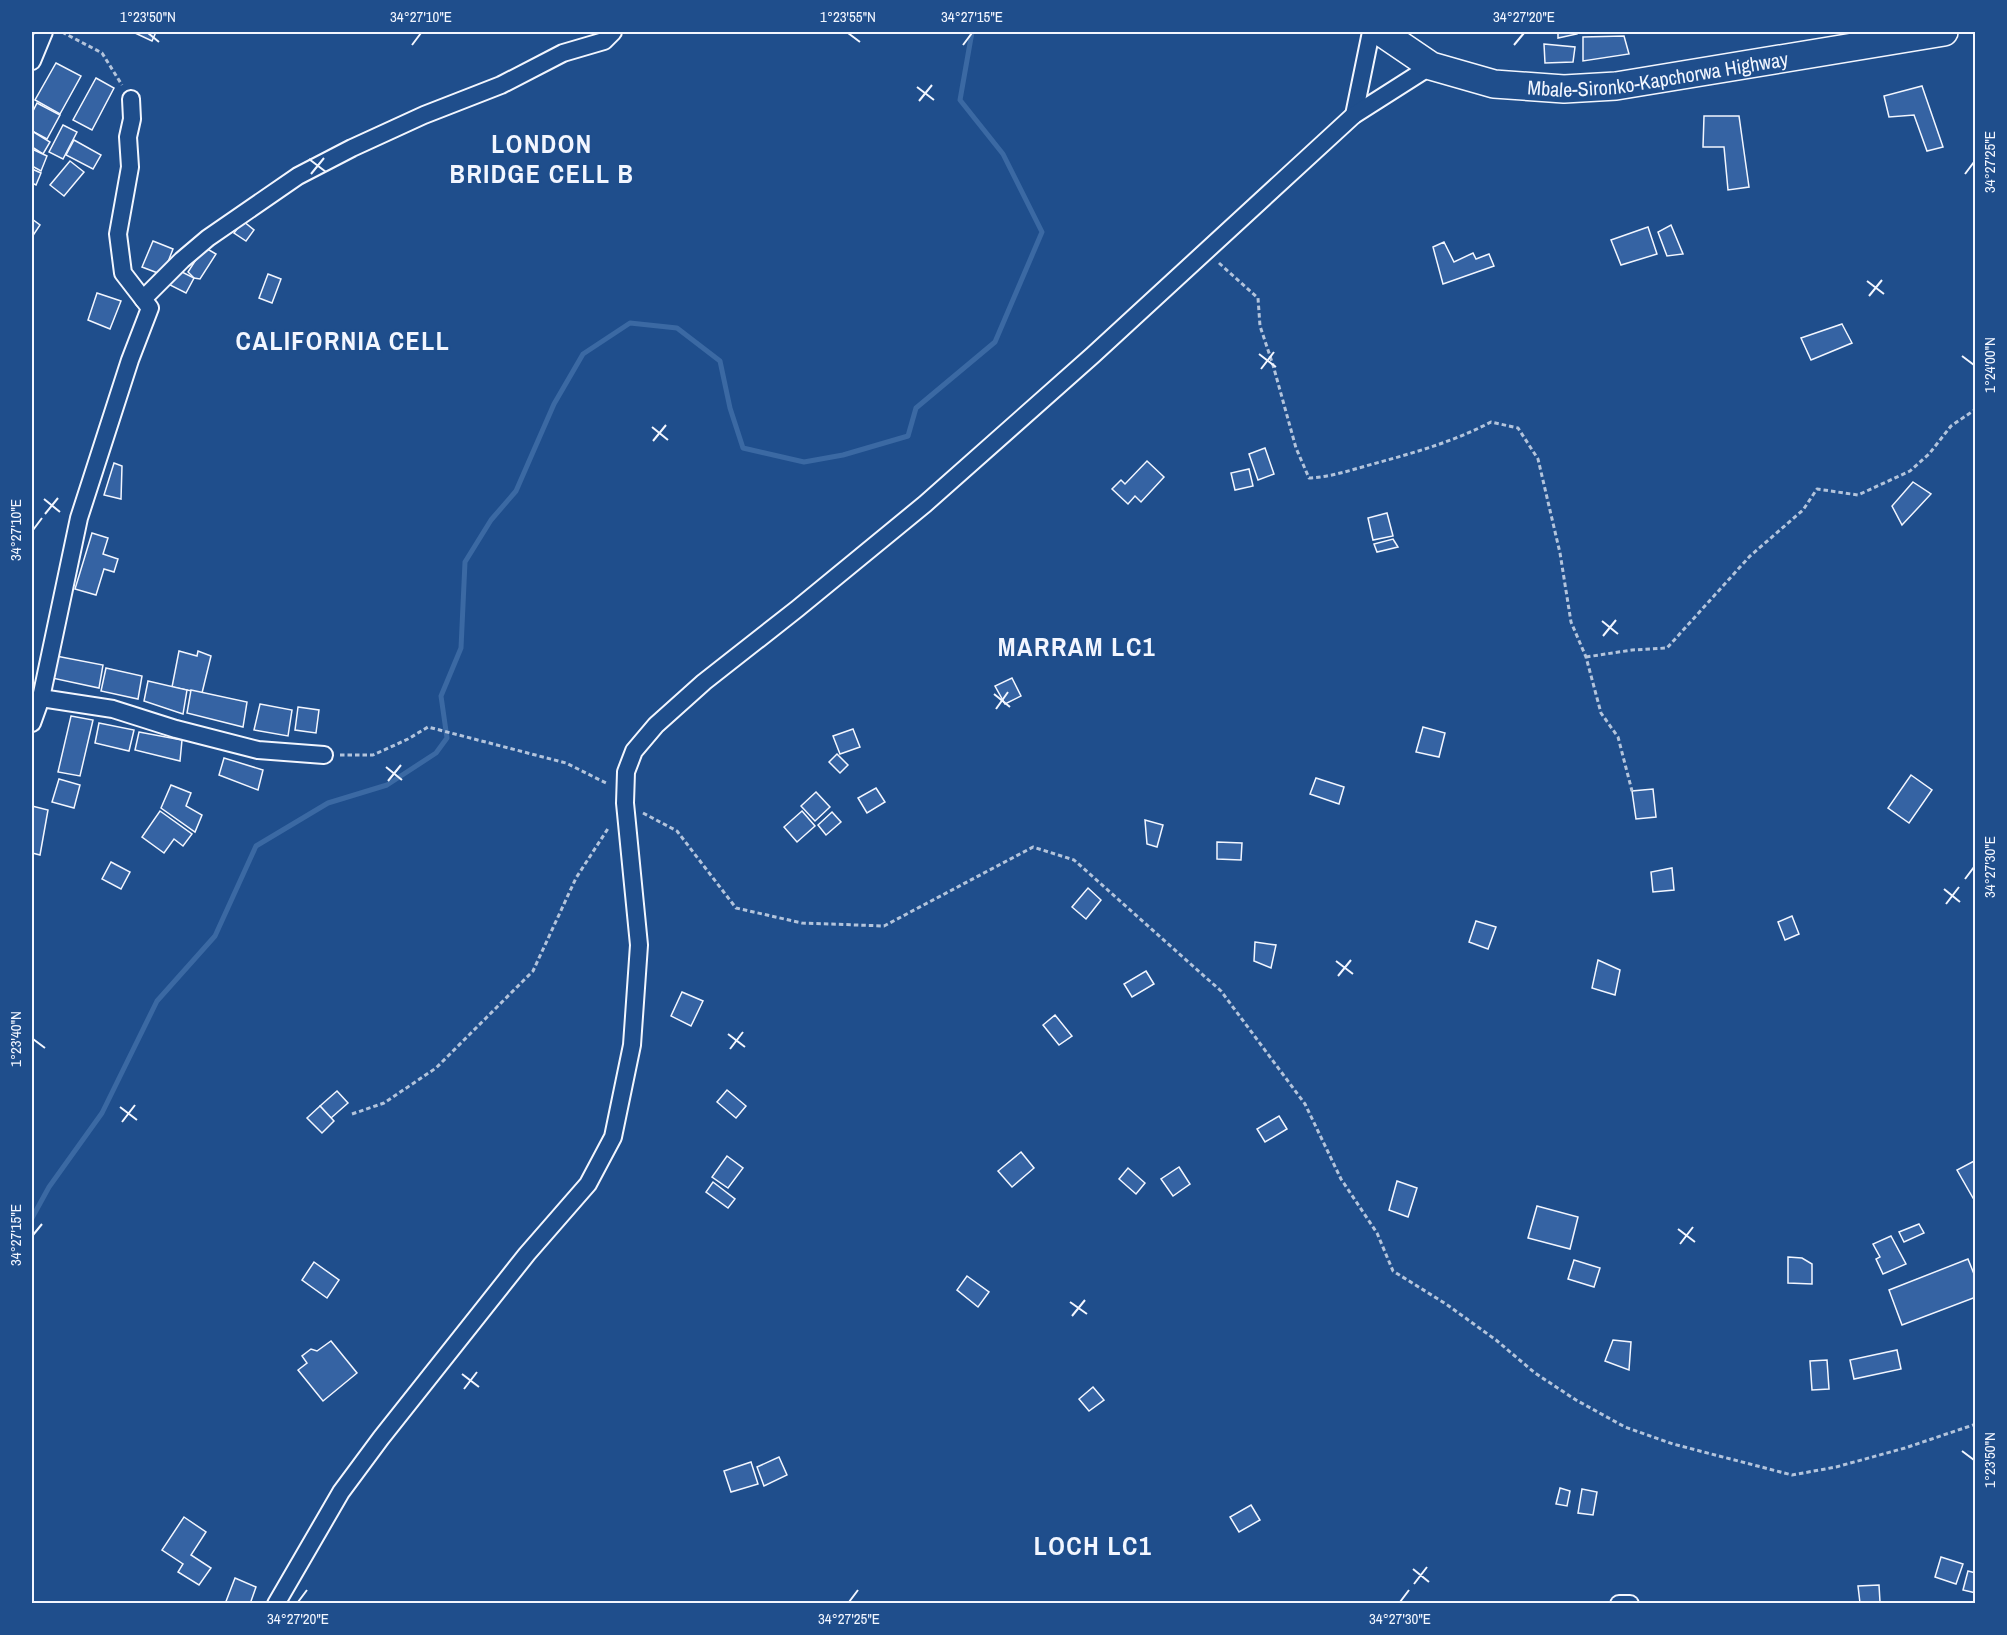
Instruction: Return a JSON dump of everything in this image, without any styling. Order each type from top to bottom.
[{"type":"main road","name":"Mbale-Sironko-Kapchorwa Highway","points":[[1381,32],[1431,66],[1494,84],[1564,89],[1616,86],[1944,32]]},
{"type":"street","points":[[32,61],[44,32]]},
{"type":"street","points":[[143,299],[208,238],[298,176],[352,148],[501,85],[563,53],[604,41],[612,32]]},
{"type":"street","points":[[1354,115],[1371,32]]},
{"type":"street","points":[[276,1604],[341,1492],[381,1438],[520,1264],[588,1184],[613,1137],[632,1046],[639,945],[625,798],[626,772],[634,751],[656,724],[704,682],[925,504],[1093,355],[1354,115],[1431,66]]},
{"type":"street","points":[[32,723],[40,698],[79,518],[130,360],[150,308],[123,273],[118,234],[130,167],[128,137],[132,120],[131,99]]},
{"type":"street","points":[[40,698],[112,709],[176,729],[258,750],[324,755]]},
{"type":"street","points":[[1619,1604],[1630,1604]]},
{"type":"path","points":[[62,32],[102,53],[131,99]]},
{"type":"path","points":[[1206,251],[1258,298],[1260,326],[1274,365],[1296,448],[1309,478],[1326,477],[1414,453],[1469,433],[1491,422],[1518,428],[1538,459],[1560,553],[1571,622],[1586,657],[1601,713],[1618,737],[1632,791]]},
{"type":"path","points":[[1586,657],[1632,650],[1667,648],[1750,556],[1803,510],[1817,489],[1858,495],[1910,471],[1929,454],[1951,426],[1976,410]]},
{"type":"path","points":[[324,755],[373,755],[428,727],[566,763],[677,831],[736,908],[802,923],[884,926],[1033,847],[1074,860],[1221,991],[1305,1104],[1341,1179],[1377,1233],[1393,1270],[1446,1304],[1496,1340],[1535,1373],[1576,1400],[1625,1427],[1673,1444],[1792,1475],[1836,1467],[1905,1448],[1976,1424]]},
{"type":"path","points":[[352,1114],[384,1103],[436,1068],[533,971],[576,878],[625,798]]},
{"type":"building","points":[[133,32],[156,32],[152,41]]},
{"type":"building","points":[[1558,32],[1577,32],[1577,34],[1558,38]]},
{"type":"building","points":[[1624,36],[1629,54],[1583,61],[1583,37]]},
{"type":"building","points":[[1544,44],[1575,47],[1573,62],[1545,63]]},
{"type":"building","points":[[56,63],[81,76],[60,114],[35,100]]},
{"type":"building","points":[[96,78],[114,88],[92,130],[73,120]]},
{"type":"building","points":[[1922,86],[1943,147],[1927,151],[1914,115],[1889,117],[1884,96]]},
{"type":"building","points":[[37,103],[60,115],[47,139],[32,131],[32,113]]},
{"type":"building","points":[[1704,116],[1739,116],[1749,187],[1728,190],[1724,147],[1703,147]]},
{"type":"building","points":[[63,125],[77,132],[63,159],[49,152]]},
{"type":"building","points":[[32,131],[50,142],[43,154],[32,147]]},
{"type":"building","points":[[74,140],[101,155],[93,169],[66,155]]},
{"type":"building","points":[[32,149],[47,156],[41,171],[32,166]]},
{"type":"building","points":[[70,161],[84,172],[64,196],[50,185]]},
{"type":"building","points":[[32,169],[41,173],[36,185],[32,183]]},
{"type":"building","points":[[32,219],[40,225],[32,237]]},
{"type":"building","points":[[243,221],[254,230],[246,241],[234,233]]},
{"type":"building","points":[[1671,225],[1683,254],[1667,256],[1658,232]]},
{"type":"building","points":[[1648,227],[1657,254],[1621,265],[1611,240]]},
{"type":"building","points":[[153,241],[173,249],[163,275],[142,267]]},
{"type":"building","points":[[1444,242],[1454,262],[1473,253],[1476,259],[1489,254],[1494,266],[1443,284],[1433,247]]},
{"type":"building","points":[[204,247],[216,254],[200,279],[194,278],[188,272]]},
{"type":"building","points":[[178,270],[194,278],[186,293],[170,285]]},
{"type":"building","points":[[268,274],[281,279],[272,303],[259,298]]},
{"type":"building","points":[[97,293],[121,301],[110,329],[88,320]]},
{"type":"building","points":[[1842,324],[1852,343],[1811,360],[1801,338]]},
{"type":"building","points":[[1265,448],[1274,474],[1258,480],[1249,454]]},
{"type":"building","points":[[1147,461],[1164,477],[1141,502],[1135,496],[1128,504],[1112,489],[1121,480],[1125,484]]},
{"type":"building","points":[[114,463],[122,466],[121,499],[104,495]]},
{"type":"building","points":[[1249,469],[1253,486],[1235,490],[1231,473]]},
{"type":"building","points":[[1913,482],[1931,494],[1902,525],[1892,506]]},
{"type":"building","points":[[1387,513],[1393,536],[1373,540],[1368,518]]},
{"type":"building","points":[[92,533],[108,538],[103,554],[118,559],[114,572],[104,569],[96,595],[75,589]]},
{"type":"building","points":[[1393,539],[1398,547],[1377,552],[1374,544]]},
{"type":"building","points":[[179,651],[197,656],[198,651],[211,656],[202,693],[172,687]]},
{"type":"building","points":[[56,656],[103,665],[99,688],[52,678]]},
{"type":"building","points":[[106,668],[142,676],[138,699],[101,691]]},
{"type":"building","points":[[1012,678],[1021,696],[1005,704],[995,686]]},
{"type":"building","points":[[148,681],[187,690],[183,714],[144,701]]},
{"type":"building","points":[[191,690],[247,702],[243,727],[187,713]]},
{"type":"building","points":[[260,704],[292,710],[288,736],[254,730]]},
{"type":"building","points":[[298,707],[319,710],[316,733],[295,730]]},
{"type":"building","points":[[71,716],[93,720],[80,776],[58,772]]},
{"type":"building","points":[[99,723],[134,730],[129,751],[95,743]]},
{"type":"building","points":[[1423,727],[1445,733],[1439,757],[1416,752]]},
{"type":"building","points":[[853,729],[860,747],[840,754],[833,736]]},
{"type":"building","points":[[139,732],[182,740],[180,761],[135,750]]},
{"type":"building","points":[[837,754],[848,765],[840,773],[829,762]]},
{"type":"building","points":[[224,758],[263,770],[258,790],[219,775]]},
{"type":"building","points":[[1911,775],[1932,790],[1909,823],[1888,808]]},
{"type":"building","points":[[1316,778],[1344,787],[1339,804],[1310,794]]},
{"type":"building","points":[[59,779],[80,785],[74,808],[52,802]]},
{"type":"building","points":[[171,785],[191,793],[186,806],[202,815],[195,832],[161,808]]},
{"type":"building","points":[[876,788],[885,802],[867,813],[858,798]]},
{"type":"building","points":[[1653,789],[1656,817],[1636,819],[1632,791]]},
{"type":"building","points":[[816,792],[830,807],[815,821],[801,806]]},
{"type":"building","points":[[32,806],[48,810],[40,855],[32,853]]},
{"type":"building","points":[[160,811],[192,834],[183,846],[174,839],[164,853],[142,837]]},
{"type":"building","points":[[802,811],[815,826],[797,842],[784,827]]},
{"type":"building","points":[[832,812],[841,822],[826,835],[818,825]]},
{"type":"building","points":[[1145,820],[1163,825],[1157,847],[1147,844]]},
{"type":"building","points":[[1217,842],[1242,843],[1241,860],[1217,859]]},
{"type":"building","points":[[111,862],[130,872],[121,889],[102,879]]},
{"type":"building","points":[[1672,868],[1674,890],[1653,892],[1651,872]]},
{"type":"building","points":[[1088,888],[1101,900],[1086,919],[1072,907]]},
{"type":"building","points":[[1792,916],[1799,934],[1785,940],[1778,922]]},
{"type":"building","points":[[1476,921],[1496,927],[1488,949],[1469,942]]},
{"type":"building","points":[[1255,942],[1276,945],[1271,968],[1254,961]]},
{"type":"building","points":[[1598,960],[1620,970],[1615,995],[1592,988]]},
{"type":"building","points":[[1146,971],[1154,984],[1132,997],[1124,984]]},
{"type":"building","points":[[682,992],[703,1001],[691,1026],[671,1016]]},
{"type":"building","points":[[1055,1015],[1072,1036],[1059,1045],[1043,1025]]},
{"type":"building","points":[[727,1090],[746,1106],[736,1118],[717,1102]]},
{"type":"building","points":[[337,1091],[348,1103],[331,1118],[320,1106]]},
{"type":"building","points":[[320,1106],[334,1121],[322,1133],[307,1118]]},
{"type":"building","points":[[1279,1116],[1287,1129],[1265,1142],[1257,1129]]},
{"type":"building","points":[[1021,1152],[1034,1168],[1012,1187],[998,1171]]},
{"type":"building","points":[[727,1156],[743,1168],[728,1188],[712,1177]]},
{"type":"building","points":[[1976,1160],[1976,1196],[1973,1198],[1957,1170]]},
{"type":"building","points":[[1179,1167],[1190,1184],[1173,1196],[1161,1179]]},
{"type":"building","points":[[1128,1168],[1145,1183],[1136,1194],[1119,1179]]},
{"type":"building","points":[[1397,1181],[1417,1188],[1408,1217],[1389,1210]]},
{"type":"building","points":[[713,1182],[735,1199],[728,1208],[706,1192]]},
{"type":"building","points":[[1537,1206],[1578,1217],[1570,1249],[1528,1238]]},
{"type":"building","points":[[1919,1224],[1924,1233],[1904,1242],[1899,1232]]},
{"type":"building","points":[[1891,1236],[1906,1264],[1883,1274],[1876,1259],[1880,1257],[1873,1244]]},
{"type":"building","points":[[1788,1257],[1802,1258],[1812,1264],[1812,1284],[1788,1283]]},
{"type":"building","points":[[1968,1259],[1976,1279],[1976,1297],[1902,1325],[1889,1290]]},
{"type":"building","points":[[1574,1260],[1600,1268],[1594,1287],[1568,1279]]},
{"type":"building","points":[[314,1262],[339,1280],[327,1298],[302,1280]]},
{"type":"building","points":[[967,1276],[989,1292],[978,1307],[957,1290]]},
{"type":"building","points":[[1613,1340],[1631,1342],[1629,1370],[1605,1361]]},
{"type":"building","points":[[331,1341],[357,1373],[323,1401],[298,1370],[307,1363],[302,1356],[311,1349],[317,1351]]},
{"type":"building","points":[[1897,1350],[1901,1369],[1854,1379],[1850,1360]]},
{"type":"building","points":[[1827,1360],[1829,1389],[1812,1390],[1810,1361]]},
{"type":"building","points":[[1093,1387],[1104,1400],[1089,1411],[1079,1399]]},
{"type":"building","points":[[779,1457],[787,1475],[764,1486],[757,1467]]},
{"type":"building","points":[[751,1462],[758,1484],[731,1492],[724,1471]]},
{"type":"building","points":[[1560,1488],[1570,1491],[1567,1506],[1556,1504]]},
{"type":"building","points":[[1582,1489],[1597,1492],[1593,1515],[1578,1513]]},
{"type":"building","points":[[1251,1505],[1260,1520],[1239,1532],[1230,1517]]},
{"type":"building","points":[[184,1517],[206,1532],[191,1555],[211,1568],[199,1585],[178,1572],[183,1564],[162,1550]]},
{"type":"building","points":[[1941,1557],[1963,1564],[1956,1584],[1935,1577]]},
{"type":"building","points":[[1968,1571],[1976,1573],[1976,1593],[1963,1590]]},
{"type":"building","points":[[235,1578],[256,1587],[250,1604],[225,1604]]},
{"type":"building","points":[[1879,1585],[1880,1602],[1860,1603],[1858,1586]]},
{"type":"waterway","points":[[32,1218],[49,1187],[102,1113],[157,1001],[215,936],[256,846],[328,803],[387,785],[436,753],[447,738],[441,696],[461,648],[465,562],[491,520],[516,491],[554,404],[583,354],[630,323],[677,328],[720,361],[730,408],[743,448],[804,462],[843,455],[908,436],[916,408],[995,342],[1042,232],[1003,154],[960,100],[972,32]]},
{"type":"district","name":"LONDON BRIDGE CELL B","points":[[542,158]]},
{"type":"district","name":"CALIFORNIA CELL","points":[[343,340]]},
{"type":"district","name":"MARRAM LC1","points":[[1077,646]]},
{"type":"district","name":"LOCH LC1","points":[[1093,1545]]}]
